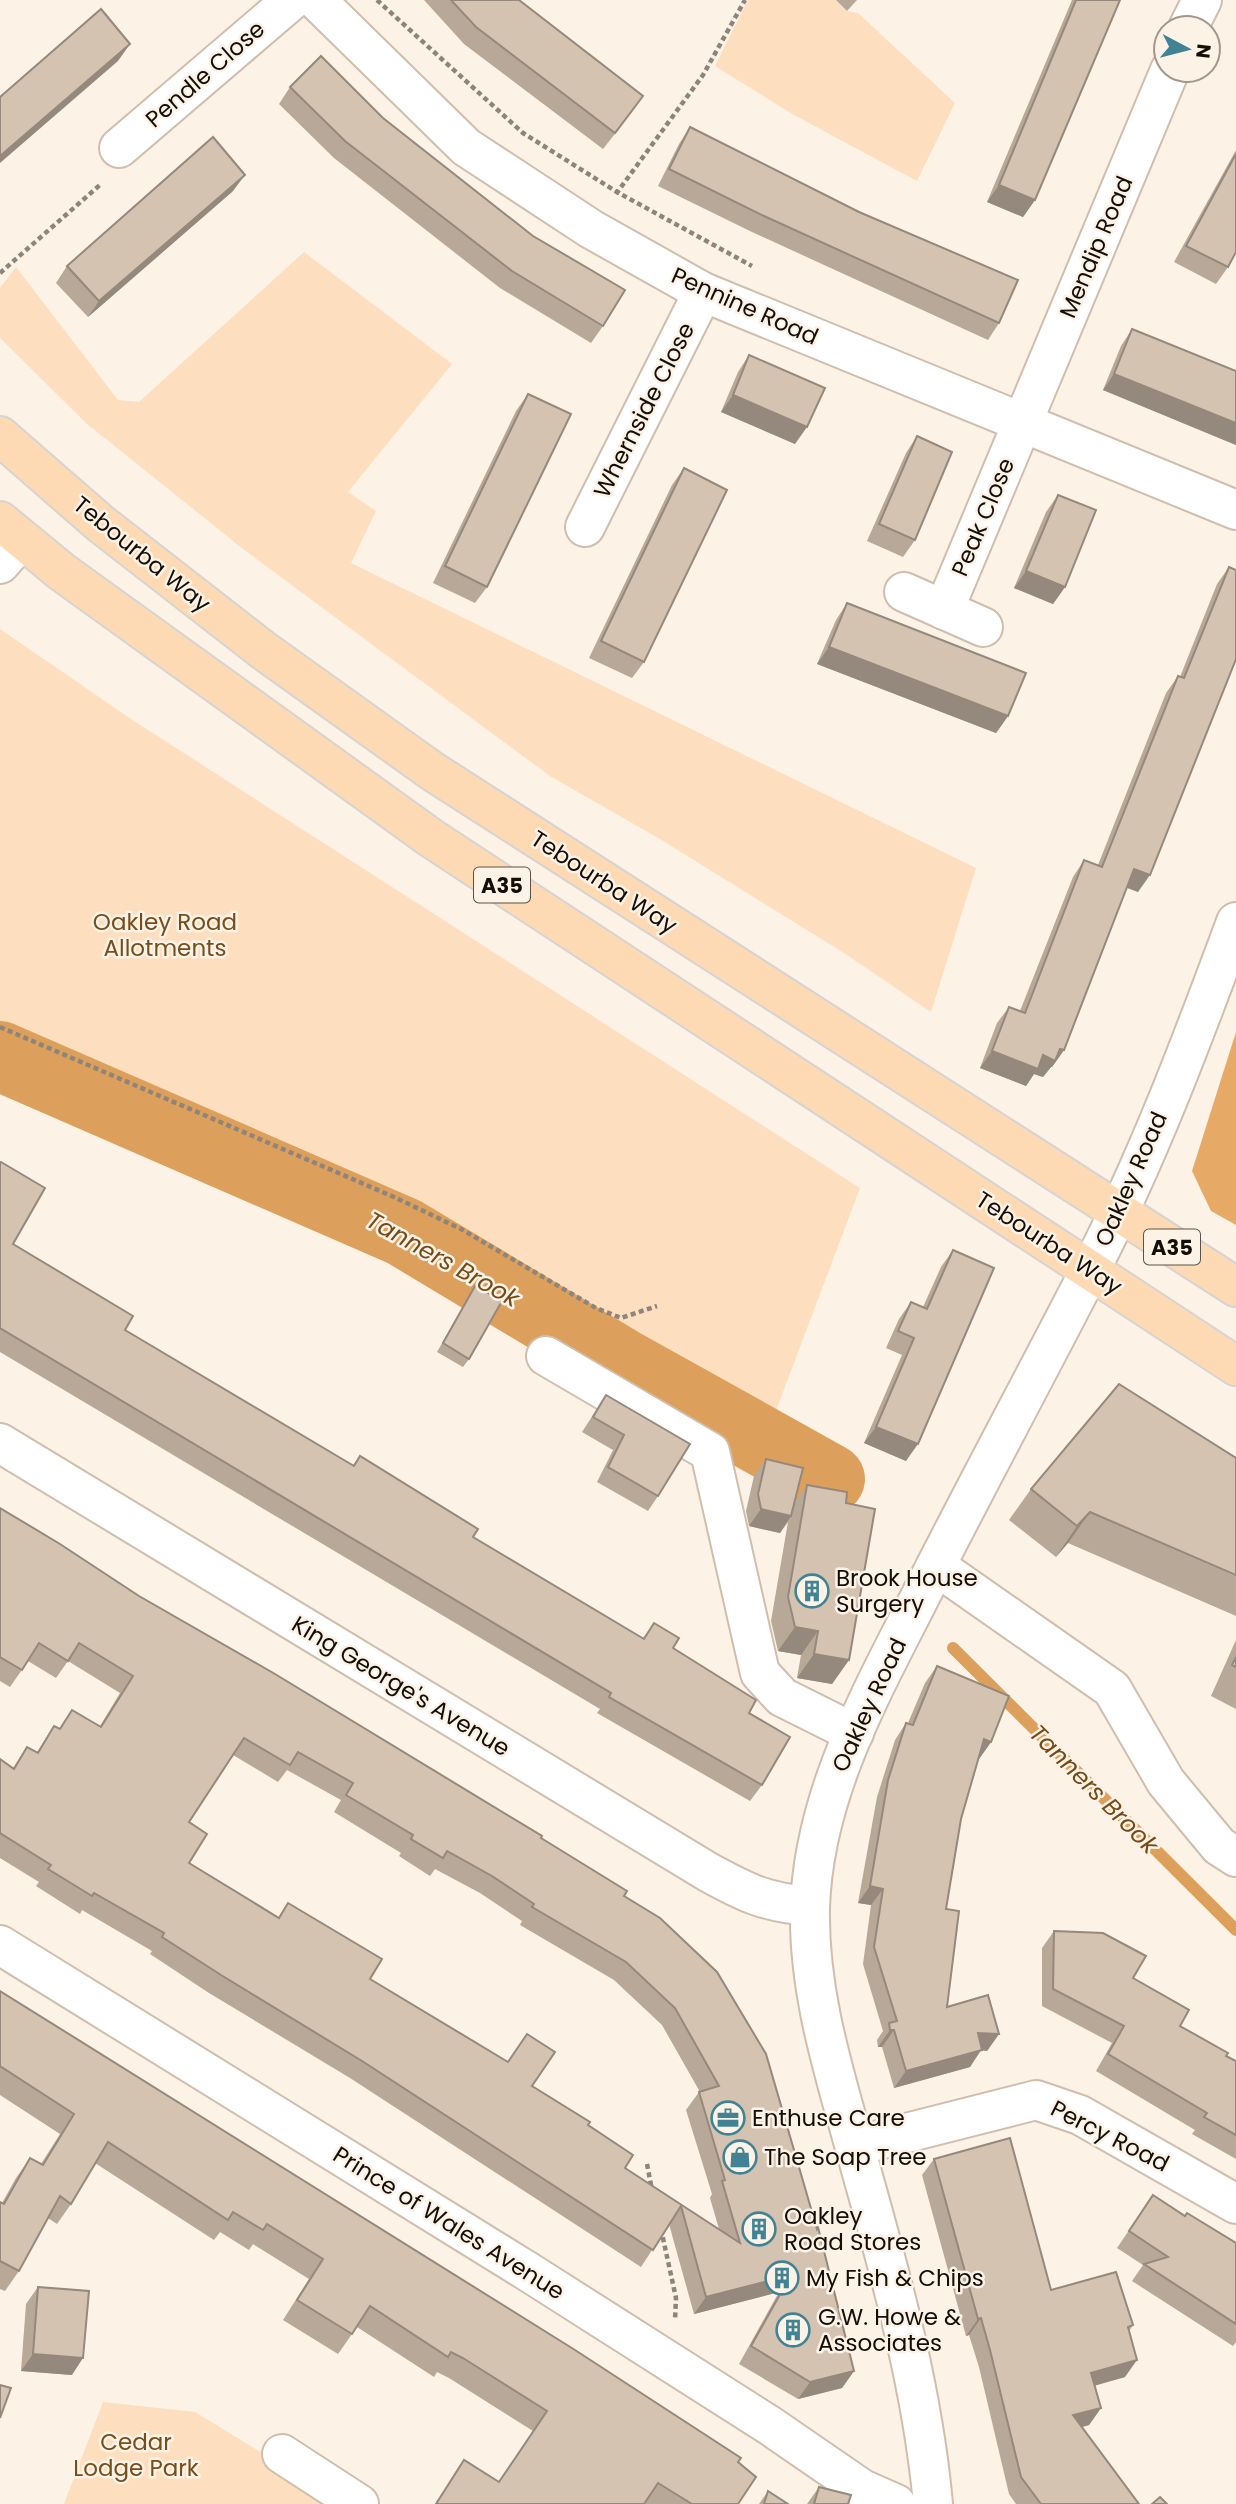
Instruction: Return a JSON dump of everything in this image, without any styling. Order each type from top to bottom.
[{"type":"main road","name":"Tebourba Way","points":[[0,436],[100,524],[252,642],[432,771],[1236,1287]]},
{"type":"main road","name":"Tebourba Way","points":[[7,542],[431,838],[1236,1366]]},
{"type":"street","name":"Pendle Close","points":[[119,148],[292,0]]},
{"type":"street","name":"Pennine Road","points":[[316,0],[466,147],[591,229],[703,292],[1236,510]]},
{"type":"street","name":"Mendip Road","points":[[1022,423],[1164,84]]},
{"type":"street","name":"Whernside Close","points":[[585,527],[703,292]]},
{"type":"street","name":"Peak Close","points":[[944,610],[1022,423]]},
{"type":"street","points":[[904,592],[983,627]]},
{"type":"street","name":"Oakley Road","points":[[933,2504],[920,2396],[822,2024],[815,1985],[810,1906],[820,1833],[829,1796],[854,1733],[995,1447],[1090,1271],[1118,1212],[1183,1061],[1236,922]]},
{"type":"street","points":[[546,1356],[710,1452],[760,1673],[782,1697],[854,1733]]},
{"type":"street","name":"King George's Avenue","points":[[0,1443],[728,1883],[769,1902],[810,1906]]},
{"type":"street","points":[[936,1566],[1112,1689],[1166,1782],[1219,1846],[1236,1857]]},
{"type":"street","name":"Prince of Wales Avenue","points":[[0,1945],[671,2363],[862,2489],[896,2504]]},
{"type":"street","name":"Percy Road","points":[[855,2146],[1036,2100],[1080,2115],[1236,2204]]},
{"type":"street","points":[[282,2454],[359,2504]]},
{"type":"path","points":[[377,0],[523,132],[617,192],[756,268]]},
{"type":"path","points":[[591,229],[703,75],[745,0]]},
{"type":"path","points":[[0,272],[102,183],[119,148]]},
{"type":"path","points":[[0,1027],[394,1197],[461,1229],[596,1308],[621,1318],[657,1306]]},
{"type":"path","points":[[647,2164],[653,2191]]},
{"type":"path","points":[[659,2218],[676,2298],[671,2363]]},
{"type":"green space","points":[[748,0],[836,0],[847,11],[858,13],[955,103],[917,181],[794,115],[715,66]]},
{"type":"green space","points":[[304,252],[452,364],[348,492],[376,511],[351,563],[976,868],[931,1012],[844,953],[660,839],[550,776],[243,549],[86,423],[0,338],[0,288],[16,267],[118,400],[139,402]]},
{"type":"green space","name":"Oakley Road Allotments","points":[[0,629],[131,719],[860,1188],[771,1424],[593,1327],[408,1220],[0,1043]]},
{"type":"green space","name":"Cedar Lodge Park","points":[[103,2402],[195,2412],[346,2504],[64,2504]]},
{"type":"shaded area","points":[[1236,1032],[1236,1225],[1211,1211],[1192,1171]]},
{"type":"building","points":[[451,0],[519,0],[643,96],[615,133],[476,27]]},
{"type":"building","points":[[1076,0],[1120,0],[1035,200],[999,185]]},
{"type":"building","points":[[101,9],[130,44],[0,156],[0,97]]},
{"type":"building","points":[[321,56],[383,118],[533,236],[625,290],[603,326],[512,271],[345,141],[290,87]]},
{"type":"building","points":[[690,127],[859,212],[1018,280],[999,323],[764,216],[669,169]]},
{"type":"building","points":[[213,137],[245,175],[99,301],[67,266]]},
{"type":"building","points":[[1236,154],[1236,252],[1228,267],[1186,246]]},
{"type":"building","points":[[1132,329],[1236,371],[1236,423],[1114,374]]},
{"type":"building","points":[[749,355],[825,388],[807,427],[733,395]]},
{"type":"building","points":[[528,394],[571,414],[487,587],[445,566]]},
{"type":"building","points":[[917,436],[952,452],[915,540],[879,524]]},
{"type":"building","points":[[684,468],[727,490],[644,662],[601,641]]},
{"type":"building","points":[[1058,495],[1096,510],[1065,587],[1026,571]]},
{"type":"building","points":[[1229,567],[1236,570],[1236,659],[1150,875],[1134,869],[1064,1050],[1060,1049],[1055,1061],[1043,1055],[1038,1069],[992,1051],[1009,1007],[1025,1013],[1084,860],[1102,867],[1178,676],[1184,678]]},
{"type":"building","points":[[847,603],[1026,673],[1008,716],[829,647]]},
{"type":"building","points":[[1,1162],[45,1188],[13,1244],[133,1316],[125,1330],[354,1466],[360,1456],[478,1529],[473,1537],[644,1639],[654,1623],[679,1638],[673,1648],[756,1700],[749,1713],[790,1737],[762,1785],[609,1697],[611,1693],[0,1328]]},
{"type":"building","points":[[953,1250],[994,1268],[918,1444],[876,1427],[914,1338],[898,1331],[911,1302],[927,1309]]},
{"type":"building","points":[[475,1286],[502,1301],[469,1359],[443,1343]]},
{"type":"building","points":[[1119,1384],[1236,1458],[1236,1575],[1090,1512],[1077,1526],[1031,1489]]},
{"type":"building","points":[[606,1395],[690,1444],[658,1496],[608,1467],[624,1435],[593,1417]]},
{"type":"building","points":[[766,1459],[803,1468],[791,1516],[761,1509],[758,1494]]},
{"type":"building","name":"Brook House Surgery","points":[[807,1485],[847,1492],[846,1503],[875,1509],[849,1660],[814,1654],[818,1631],[795,1627],[788,1597]]},
{"type":"building","points":[[0,1508],[139,1596],[275,1674],[542,1836],[541,1838],[627,1891],[624,1896],[660,1918],[717,1972],[766,2054],[817,2229],[818,2227],[854,2371],[810,2382],[751,2346],[791,2275],[706,2297],[681,2206],[653,2250],[362,2061],[162,1937],[164,1933],[94,1893],[92,1896],[48,1869],[51,1865],[0,1833],[0,1759],[14,1769],[27,1747],[38,1753],[54,1726],[60,1729],[72,1710],[101,1727],[133,1676],[79,1643],[68,1661],[39,1643],[22,1670],[0,1657]],"holes":[[[244,1738],[290,1765],[298,1752],[353,1783],[346,1795],[413,1835],[411,1839],[443,1858],[447,1851],[492,1876],[534,1904],[532,1907],[626,1962],[675,2008],[719,2086],[699,2092],[740,2243],[625,2168],[633,2155],[588,2125],[590,2122],[532,2086],[555,2052],[527,2034],[508,2062],[370,1979],[382,1959],[288,1903],[279,1918],[189,1863],[207,1834],[189,1822]]]},
{"type":"building","points":[[937,1666],[1009,1696],[991,1742],[984,1739],[961,1819],[946,1909],[959,1911],[947,2007],[988,1995],[999,2034],[978,2033],[982,2050],[906,2071],[894,2030],[890,2030],[889,2023],[897,2021],[874,1947],[883,1889],[870,1886],[888,1780],[906,1723],[913,1725]]},
{"type":"building","points":[[1054,1931],[1103,1933],[1146,1956],[1133,1978],[1189,2010],[1180,2026],[1228,2053],[1226,2056],[1236,2061],[1236,2135],[1204,2117],[1207,2113],[1108,2054],[1124,2026],[1053,1989]]},
{"type":"building","points":[[0,1991],[575,2350],[741,2458],[738,2462],[756,2477],[738,2504],[692,2504],[658,2483],[644,2504],[436,2504],[464,2460],[499,2482],[547,2411],[463,2358],[451,2352],[448,2357],[370,2306],[352,2334],[297,2300],[323,2259],[267,2224],[263,2230],[233,2212],[228,2220],[108,2142],[71,2204],[60,2196],[19,2271],[0,2261],[0,2202],[4,2204],[30,2158],[43,2165],[74,2114],[0,2066]]},
{"type":"building","points":[[1010,2138],[1051,2290],[1116,2272],[1133,2325],[1128,2327],[1137,2360],[1091,2373],[1101,2408],[1073,2415],[1139,2504],[1041,2504],[1021,2477],[990,2350],[981,2318],[978,2319],[934,2159]]},
{"type":"building","points":[[1153,2195],[1185,2216],[1187,2213],[1236,2243],[1236,2324],[1144,2264],[1168,2257],[1129,2231]]},
{"type":"building","points":[[38,2287],[89,2291],[83,2358],[33,2354]]},
{"type":"building","points":[[0,2385],[11,2388],[0,2418]]},
{"type":"building","points":[[819,2487],[851,2495],[848,2504],[814,2504]]},
{"type":"building","points":[[768,2491],[788,2504],[764,2504]]},
{"type":"building","points":[[1160,2497],[1167,2504],[1152,2504]]},
{"type":"waterway","name":"Tanners Brook","points":[[0,1056],[404,1232],[622,1363],[830,1479]]},
{"type":"waterway","name":"Tanners Brook","points":[[953,1648],[1236,1930]]},
{"type":"place","name":"Brook House Surgery","points":[[812,1591]]},
{"type":"place","name":"Enthuse Care","points":[[728,2118]]},
{"type":"place","name":"The Soap Tree","points":[[740,2157]]},
{"type":"place","name":"Oakley Road Stores","points":[[759,2229]]},
{"type":"place","name":"My Fish & Chips","points":[[782,2278]]},
{"type":"place","name":"G.W. Howe & Associates","points":[[793,2330]]}]
